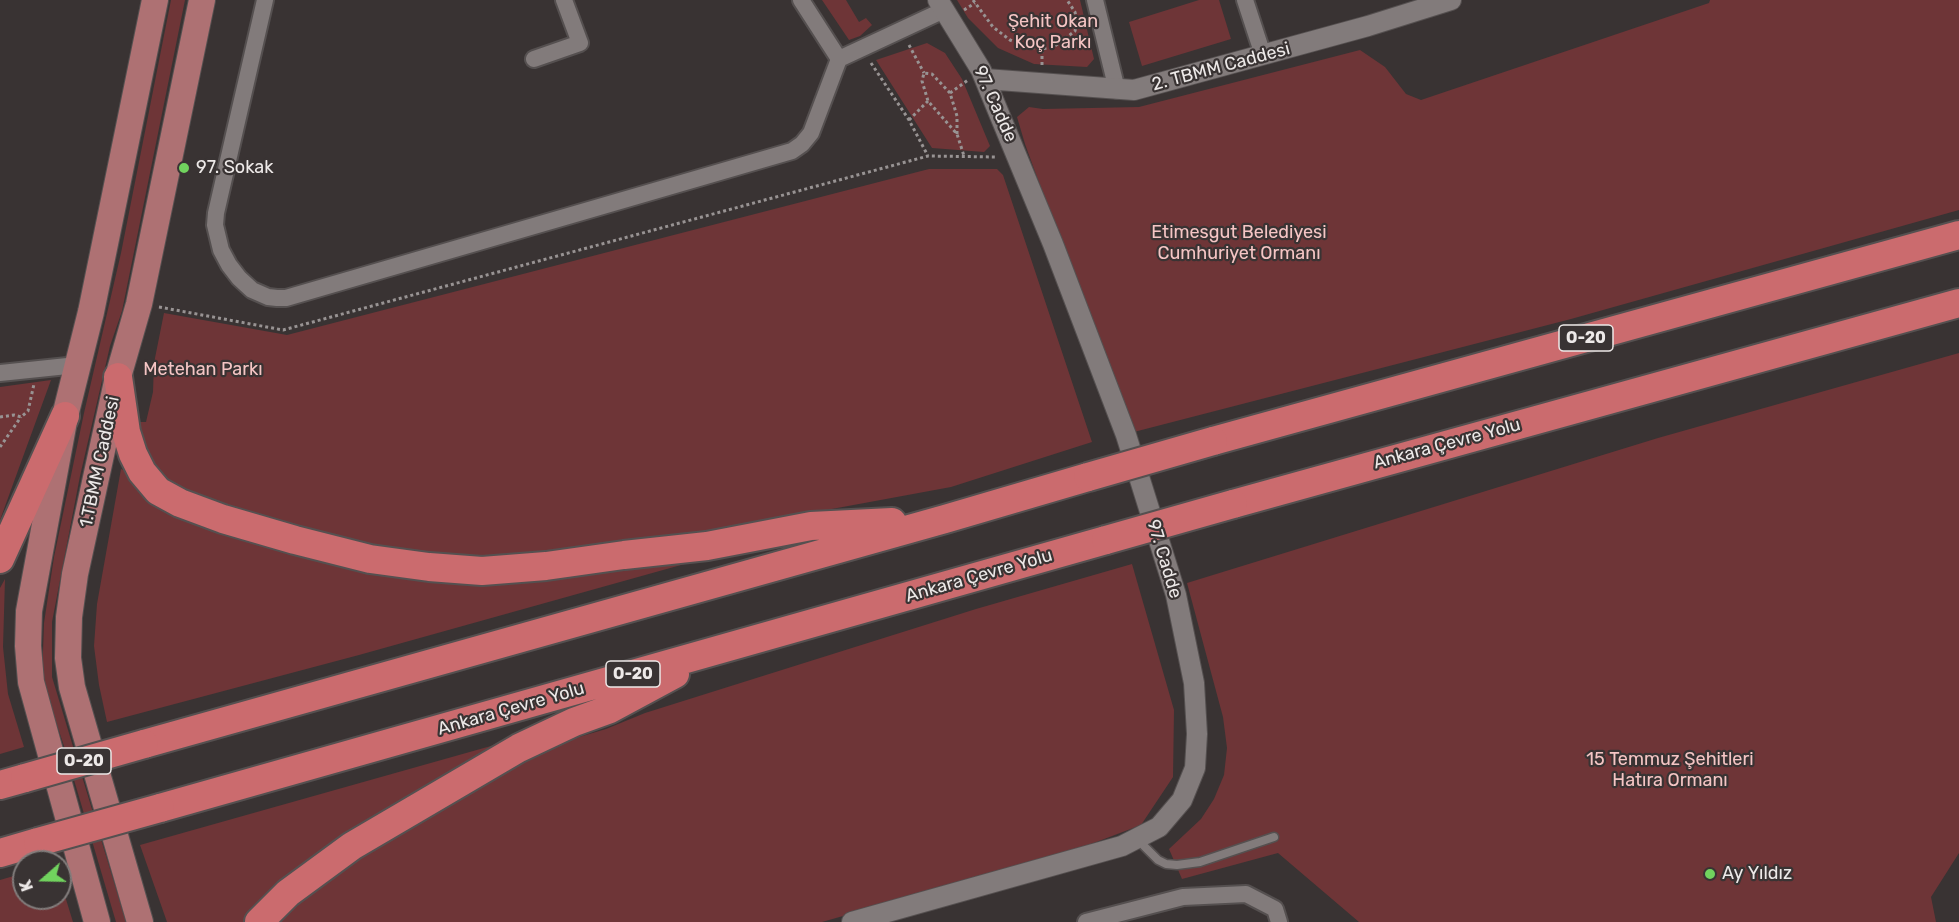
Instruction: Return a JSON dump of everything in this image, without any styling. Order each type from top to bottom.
[{"type":"highway","name":"O-20","points":[[12,782],[945,519],[1213,441],[1959,235]]},
{"type":"highway","name":"Ankara Çevre Yolu","points":[[0,853],[1233,504],[1959,303]]},
{"type":"highway","points":[[118,377],[126,432],[133,454],[142,472],[158,490],[180,503],[223,519],[370,559],[483,571],[546,566],[707,546],[812,526],[945,519]]},
{"type":"highway","points":[[0,559],[65,416]]},
{"type":"highway","points":[[259,922],[288,893],[352,846],[519,748],[574,722],[610,709],[721,650]]},
{"type":"main road","points":[[97,922],[31,682],[28,646],[29,611],[65,416],[93,301],[155,0]]},
{"type":"main road","name":"1.TBMM Caddesi","points":[[140,922],[72,687],[68,658],[69,617],[75,574],[118,377],[139,304],[202,0]]},
{"type":"street","points":[[266,0],[215,225],[221,250],[239,278],[252,290],[277,298],[286,298],[792,151],[811,133],[840,59],[901,32],[941,5]]},
{"type":"street","points":[[534,59],[580,43],[564,0]]},
{"type":"street","points":[[801,0],[840,59]]},
{"type":"street","points":[[1095,0],[1117,90]]},
{"type":"street","points":[[1245,0],[1263,55]]},
{"type":"street","name":"2. TBMM Caddesi","points":[[985,79],[1134,90],[1368,26],[1452,0]]},
{"type":"street","name":"97. Cadde","points":[[856,921],[1122,846],[1159,827],[1182,800],[1195,768],[1197,734],[1194,683],[1176,595],[1126,435],[1091,340],[985,79],[941,5]]},
{"type":"street","points":[[0,373],[77,365]]},
{"type":"street","points":[[1086,922],[1183,897],[1246,894],[1275,909],[1279,922]]},
{"type":"lane","points":[[1140,837],[1144,846],[1158,860],[1166,864],[1177,865],[1200,862],[1274,837]]},
{"type":"path","points":[[973,0],[993,27],[1010,40],[1042,49],[1055,46],[1075,31],[1077,22],[1075,12],[1067,0]]},
{"type":"path","points":[[901,32],[924,73],[922,81],[928,101],[957,134]]},
{"type":"path","points":[[862,49],[909,120],[928,156]]},
{"type":"path","points":[[924,73],[933,74],[950,93],[957,116],[957,134],[964,156]]},
{"type":"path","points":[[909,120],[928,101]]},
{"type":"path","points":[[139,304],[283,330],[928,156],[1018,157]]},
{"type":"path","points":[[0,447],[21,417],[28,411],[37,369]]},
{"type":"path","points":[[0,417],[14,415],[21,417]]},
{"type":"green space","points":[[171,0],[185,0],[122,311],[110,346],[80,476],[52,622],[52,677],[126,922],[116,922],[42,680],[44,623],[54,557],[121,253]]},
{"type":"green space","points":[[822,0],[846,0],[859,22],[866,18],[872,25],[860,36],[849,40]]},
{"type":"green space","name":"Şehit Okan Koç Parkı","points":[[957,0],[1080,0],[1094,59],[1087,67],[1034,64],[998,48],[968,18]]},
{"type":"green space","points":[[1199,0],[1219,0],[1231,39],[1142,66],[1129,22]]},
{"type":"green space","name":"Etimesgut Belediyesi Cumhuriyet Ormanı","points":[[1710,0],[1959,0],[1959,210],[1571,319],[1130,433],[1025,144],[1017,117],[1029,107],[1043,109],[1139,107],[1360,50],[1385,67],[1406,94],[1421,100],[1709,3]]},
{"type":"green space","points":[[927,43],[945,53],[962,79],[990,146],[984,152],[932,148],[876,60]]},
{"type":"green space","name":"Metehan Parkı","points":[[929,169],[997,169],[1003,175],[1092,442],[951,487],[691,535],[545,554],[449,557],[397,551],[234,513],[162,482],[141,440],[139,422],[146,422],[153,392],[154,363],[164,313],[287,335]]},
{"type":"green space","name":"15 Temmuz Şehitleri Hatıra Ormanı","points":[[1959,353],[1959,853],[1931,897],[1936,922],[1359,922],[1278,853],[1182,879],[1169,849],[1201,819],[1214,799],[1224,775],[1227,748],[1223,717],[1187,583],[1658,438]]},
{"type":"green space","points":[[51,380],[20,465],[0,520],[0,387]]},
{"type":"green space","points":[[121,469],[338,564],[706,558],[359,655],[107,722],[94,646],[97,604]]},
{"type":"green space","points":[[1132,564],[1174,710],[1173,777],[1141,825],[1078,849],[822,922],[271,922],[366,850],[552,745],[606,729],[645,713],[976,609]]},
{"type":"green space","points":[[5,579],[3,647],[8,694],[24,747],[0,754],[0,588]]},
{"type":"green space","points":[[498,744],[391,811],[246,922],[167,922],[140,845]]},
{"type":"green space","points":[[12,876],[12,910],[69,910],[73,922],[0,922],[0,880]]},
{"type":"place","name":"97. Sokak","points":[[184,168]]},
{"type":"place","name":"Ay Yıldız","points":[[1710,874]]}]
